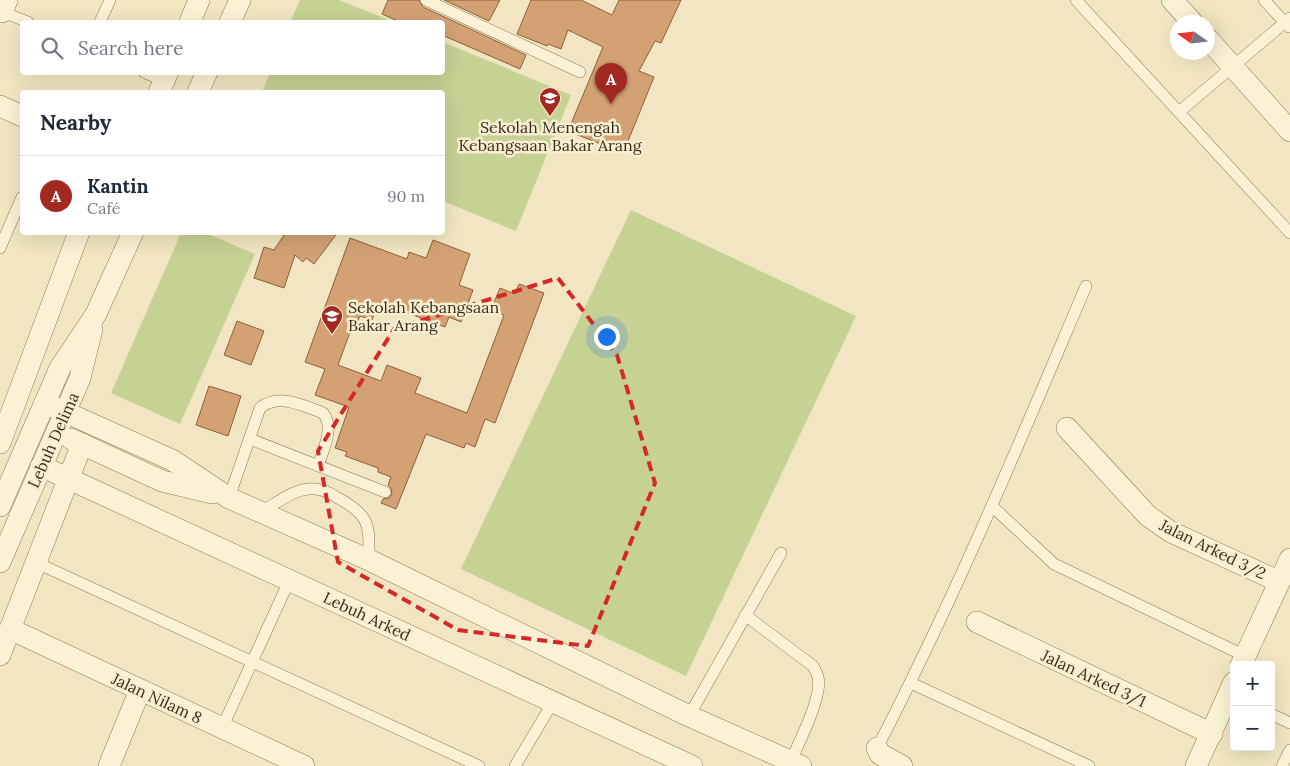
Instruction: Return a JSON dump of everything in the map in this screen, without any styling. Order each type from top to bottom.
[{"type":"street","points":[[191,20],[199,0]]},
{"type":"street","points":[[231,20],[240,0]]},
{"type":"street","points":[[1172,0],[1186,15]]},
{"type":"street","points":[[1215,48],[1290,131]]},
{"type":"street","points":[[199,90],[206,75]]},
{"type":"street","points":[[0,106],[20,115]]},
{"type":"street","points":[[0,442],[78,235]]},
{"type":"street","name":"Lebuh Delima","points":[[0,506],[60,368],[96,314],[132,235]]},
{"type":"street","name":"Lebuh Delima","points":[[0,562],[80,378],[96,314]]},
{"type":"street","points":[[45,403],[172,460],[229,498]]},
{"type":"street","points":[[36,423],[162,481],[229,498],[369,560],[689,716],[796,764]]},
{"type":"street","name":"Jalan Arked 3/2","points":[[1067,428],[1148,516],[1170,532],[1278,581]]},
{"type":"street","name":"Lebuh Delima","points":[[0,655],[70,480],[82,444]]},
{"type":"street","name":"Lebuh Arked","points":[[41,466],[692,766]]},
{"type":"street","points":[[1243,660],[1290,558]]},
{"type":"street","name":"Jalan Arked 3/1","points":[[977,622],[1212,734]]},
{"type":"street","name":"Jalan Nilam 8","points":[[10,629],[304,766]]},
{"type":"street","points":[[109,766],[140,690]]},
{"type":"street","points":[[1196,766],[1230,695]]},
{"type":"street","points":[[877,748],[880,754],[902,766]]},
{"type":"lane","points":[[101,20],[110,0]]},
{"type":"lane","points":[[426,0],[580,72]]},
{"type":"lane","points":[[1076,0],[1290,233]]},
{"type":"lane","points":[[1179,112],[1288,23],[1264,0]]},
{"type":"lane","points":[[3,8],[24,20]]},
{"type":"lane","points":[[150,75],[164,82]]},
{"type":"lane","points":[[0,248],[20,202]]},
{"type":"lane","points":[[877,748],[911,683],[992,506],[1086,286]]},
{"type":"lane","points":[[229,498],[260,408],[267,402],[282,400],[323,413],[327,418],[329,430],[318,466]]},
{"type":"lane","points":[[250,439],[385,492]]},
{"type":"lane","points":[[261,512],[294,492],[309,488],[324,490],[356,508],[364,518],[369,532],[369,560]]},
{"type":"lane","points":[[992,506],[1054,564],[1243,660]]},
{"type":"lane","points":[[689,716],[781,553]]},
{"type":"lane","points":[[37,563],[479,766]]},
{"type":"lane","points":[[222,728],[289,580]]},
{"type":"lane","points":[[745,615],[813,666],[818,676],[819,687],[796,764]]},
{"type":"lane","points":[[911,683],[1089,766]]},
{"type":"lane","points":[[515,766],[553,702]]},
{"type":"lane","points":[[1275,716],[1290,723]]},
{"type":"lane","points":[[1282,766],[1290,750]]},
{"type":"highlighted area","points":[[558,278],[617,355],[655,483],[588,646],[458,630],[338,562],[318,451],[394,329]]},
{"type":"green space","points":[[300,0],[339,0],[389,20],[291,20]]},
{"type":"green space","points":[[445,43],[571,95],[516,231],[445,202],[445,90],[263,90],[269,75],[445,75]]},
{"type":"green space","points":[[631,210],[856,316],[686,676],[461,569]]},
{"type":"green space","points":[[180,235],[211,235],[255,254],[180,424],[111,393]]},
{"type":"building","points":[[388,0],[419,0],[423,7],[526,55],[520,69],[445,36],[445,20],[396,20],[382,14]]},
{"type":"building","points":[[444,0],[500,0],[489,21]]},
{"type":"building","points":[[531,0],[581,0],[612,15],[619,0],[681,0],[661,43],[655,41],[639,71],[654,77],[624,151],[604,142],[603,145],[568,131],[603,47],[568,30],[561,49],[548,44],[547,46],[517,34]]},
{"type":"building","points":[[284,235],[336,235],[314,264],[306,258],[303,262],[295,255],[284,288],[254,278],[264,247],[274,250]]},
{"type":"building","points":[[350,238],[407,259],[409,252],[426,258],[433,240],[470,254],[459,285],[473,290],[461,322],[449,317],[445,327],[379,302],[372,320],[360,316],[356,325],[353,324],[338,365],[381,381],[387,365],[421,378],[415,393],[467,413],[504,315],[491,310],[500,288],[515,294],[519,284],[544,293],[495,423],[485,419],[475,447],[466,443],[464,448],[426,434],[396,509],[381,503],[383,499],[389,498],[392,494],[391,488],[388,485],[391,477],[378,472],[378,468],[345,456],[347,452],[335,448],[349,407],[315,395],[325,369],[305,362]]},
{"type":"building","points":[[237,321],[264,331],[251,365],[224,355]]},
{"type":"building","points":[[209,386],[241,396],[228,436],[196,425]]},
{"type":"place","name":"Kantin","points":[[611,104]]},
{"type":"place","name":"Sekolah Menengah Kebangsaan Bakar Arang","points":[[550,117]]},
{"type":"place","name":"Sekolah Kebangsaan Bakar Arang","points":[[332,335]]}]
